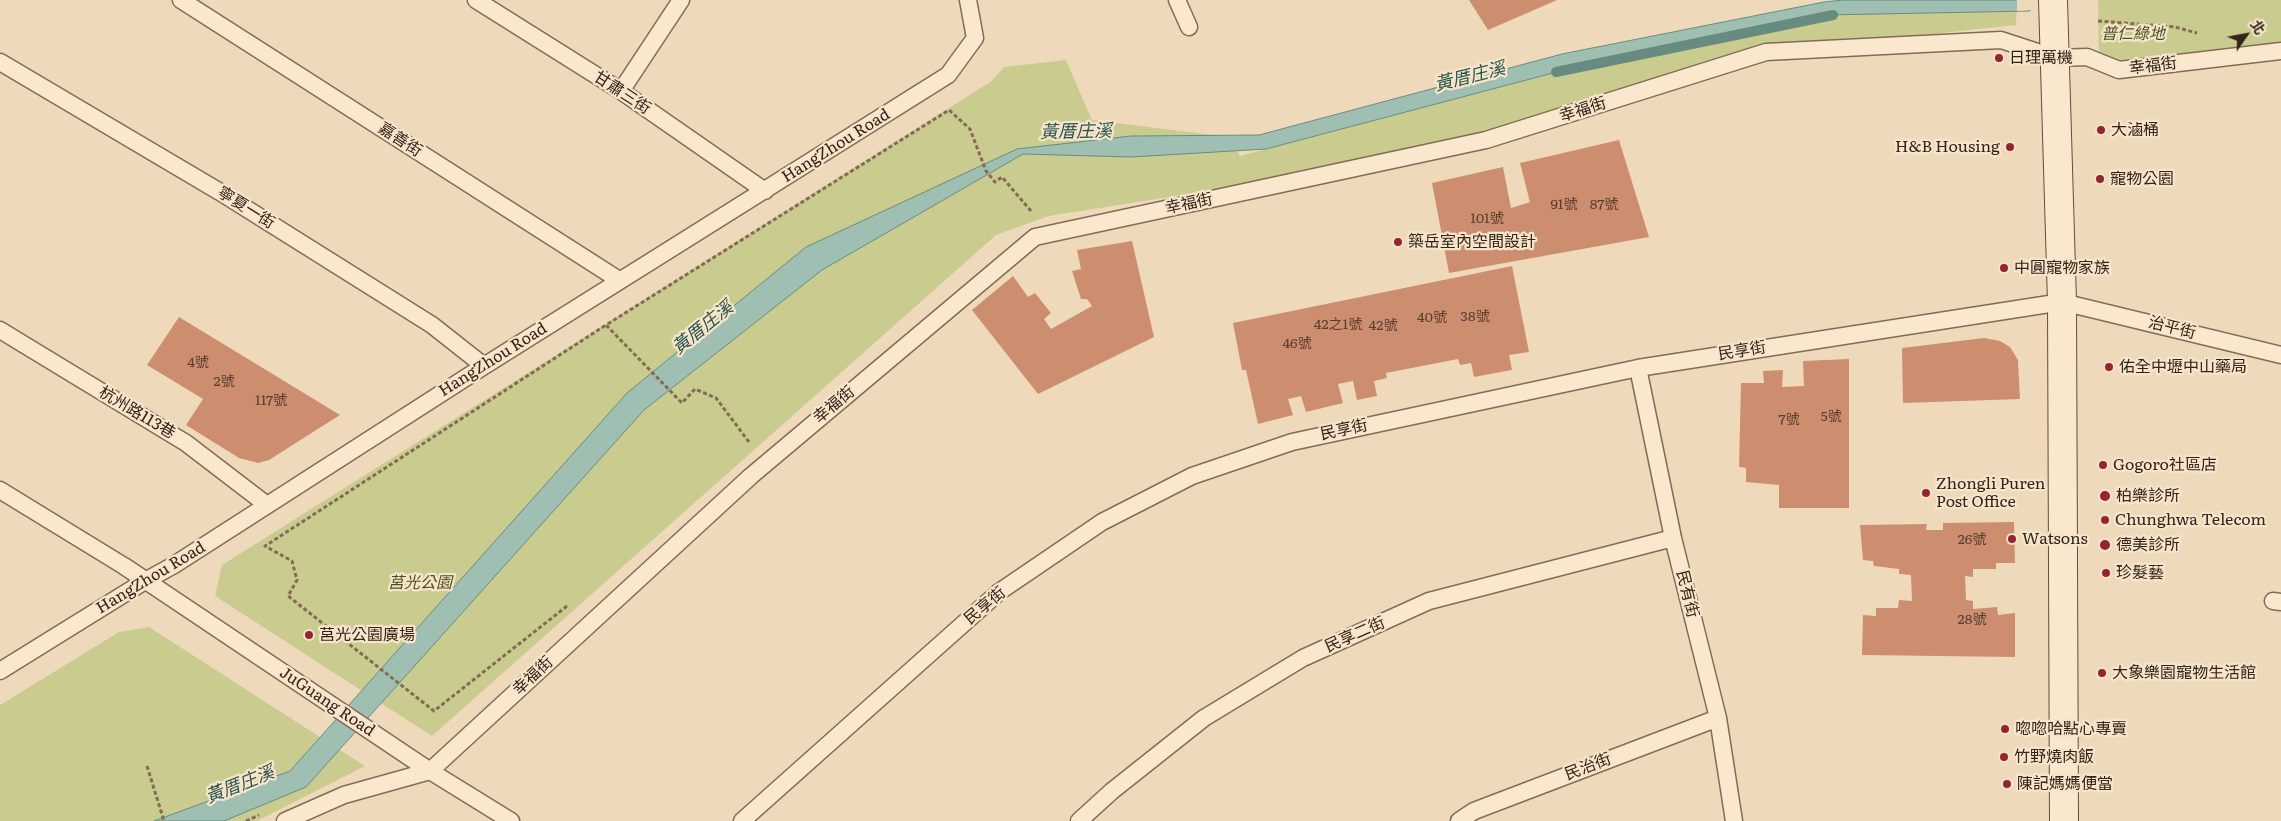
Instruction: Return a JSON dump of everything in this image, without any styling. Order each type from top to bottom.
[{"type":"main road","points":[[2053,4],[2062,302],[2064,821]]},
{"type":"lane","name":"嘉善街","points":[[181,0],[619,280]]},
{"type":"lane","name":"甘肅三街","points":[[476,0],[621,91],[765,191]]},
{"type":"lane","points":[[621,91],[681,0]]},
{"type":"lane","name":"HangZhou Road","points":[[0,671],[174,565],[619,280],[765,191],[948,75],[975,38],[968,0]]},
{"type":"lane","points":[[1177,0],[1189,27]]},
{"type":"lane","name":"幸福街","points":[[285,821],[344,795],[430,771],[751,476],[1035,237],[1486,140],[1766,52],[2001,40],[2056,58],[2087,57],[2119,70],[2281,51]]},
{"type":"lane","name":"寧夏一街","points":[[0,62],[220,192],[432,325],[484,366]]},
{"type":"lane","name":"治平街","points":[[2062,302],[2281,355]]},
{"type":"lane","name":"民享街","points":[[742,821],[999,592],[1102,522],[1192,476],[1292,442],[1638,368],[2062,302]]},
{"type":"lane","name":"杭州路113巷","points":[[0,330],[186,443],[268,505]]},
{"type":"lane","name":"民有街","points":[[1638,368],[1673,538],[1718,718],[1734,821]]},
{"type":"lane","name":"JuGuang Road","points":[[0,490],[145,581],[430,771],[511,821]]},
{"type":"lane","name":"民享二街","points":[[1079,821],[1112,791],[1204,718],[1303,658],[1429,601],[1673,538]]},
{"type":"lane","name":"民治街","points":[[1459,821],[1474,811],[1718,718]]},
{"type":"path","points":[[2098,21],[2175,28],[2204,34]]},
{"type":"path","points":[[573,601],[434,711],[288,596],[297,580],[292,561],[265,546],[606,325],[949,110],[970,129],[986,171]]},
{"type":"path","points":[[606,325],[682,403],[695,389],[716,398],[752,446]]},
{"type":"path","points":[[146,766],[164,821]]},
{"type":"green space","name":"莒光公園","points":[[2017,0],[2016,25],[1766,52],[1486,140],[1169,197],[1049,216],[996,235],[432,736],[215,596],[222,565],[992,81],[1004,67],[1066,60],[1092,120],[1230,137],[1240,156],[1568,69],[1826,15]]},
{"type":"green space","name":"普仁綠地","points":[[2098,0],[2281,0],[2281,51],[2119,70],[2099,61]]},
{"type":"green space","points":[[149,627],[365,766],[257,821],[0,821],[0,705],[119,632]]},
{"type":"shaded area","points":[[1844,0],[2030,0],[2030,11],[1826,15],[1568,69],[1266,149],[1131,157],[1023,154],[822,270],[644,410],[306,787],[224,821],[154,821],[290,771],[627,393],[806,247],[1017,149],[1131,136],[1259,135],[1562,54],[1824,2]]},
{"type":"pier","points":[[2017,0],[2032,0],[2032,10],[2017,11]]},
{"type":"building","points":[[1469,0],[1557,0],[1488,30]]},
{"type":"building","points":[[1619,140],[1649,237],[1449,273],[1432,183],[1503,167],[1511,208],[1530,202],[1520,163]]},
{"type":"building","points":[[1132,241],[1154,337],[1038,394],[972,310],[1013,276],[1028,297],[1035,293],[1051,313],[1044,319],[1051,329],[1092,306],[1087,299],[1081,299],[1072,271],[1081,269],[1077,250]]},
{"type":"building","points":[[1512,266],[1529,352],[1509,355],[1512,370],[1474,377],[1471,363],[1460,365],[1458,359],[1386,373],[1387,378],[1374,381],[1377,396],[1357,400],[1353,381],[1338,384],[1343,403],[1306,412],[1301,396],[1288,399],[1293,415],[1258,424],[1246,370],[1242,370],[1233,323]]},
{"type":"building","points":[[179,317],[340,415],[269,460],[258,463],[239,458],[186,425],[203,399],[147,365]]},
{"type":"building","points":[[1984,338],[2000,341],[2010,347],[2018,360],[2020,399],[1903,403],[1902,348]]},
{"type":"building","points":[[1849,359],[1849,508],[1779,508],[1779,485],[1746,482],[1746,468],[1739,467],[1741,383],[1764,383],[1763,371],[1783,370],[1782,387],[1804,386],[1803,361]]},
{"type":"building","points":[[2014,522],[2015,563],[1996,563],[1996,569],[1973,569],[1973,577],[1965,576],[1966,600],[1973,601],[1973,609],[1997,607],[1998,615],[2015,613],[2015,657],[1862,655],[1863,615],[1876,616],[1876,608],[1898,608],[1899,600],[1912,601],[1911,575],[1899,574],[1899,569],[1874,566],[1873,561],[1863,560],[1860,525],[1927,524],[1926,530],[1943,530],[1943,523]]},
{"type":"waterway","name":"黃厝庄溪","points":[[1556,72],[1833,15]]},
{"type":"place","name":"日理萬機","points":[[1999,58]]},
{"type":"place","name":"大滷桶","points":[[2101,130]]},
{"type":"place","name":"H&B Housing","points":[[2010,147]]},
{"type":"place","name":"寵物公園","points":[[2100,179]]},
{"type":"place","name":"築岳室內空間設計","points":[[1398,242]]},
{"type":"place","name":"中圓寵物家族","points":[[2004,268]]},
{"type":"place","name":"佑全中壢中山藥局","points":[[2109,367]]},
{"type":"place","name":"Gogoro社區店","points":[[2103,465]]},
{"type":"place","name":"Zhongli Puren Post Office","points":[[1926,493]]},
{"type":"place","name":"柏樂診所","points":[[2105,496]]},
{"type":"place","name":"Chunghwa Telecom","points":[[2105,520]]},
{"type":"place","name":"Watsons","points":[[2012,539]]},
{"type":"place","name":"德美診所","points":[[2105,545]]},
{"type":"place","name":"珍髮藝","points":[[2106,573]]},
{"type":"place","name":"莒光公園廣場","points":[[309,635]]},
{"type":"place","name":"大象樂園寵物生活館","points":[[2102,673]]},
{"type":"place","name":"唿唿哈點心專賣","points":[[2005,729]]},
{"type":"place","name":"竹野燒肉飯","points":[[2004,757]]},
{"type":"place","name":"陳記媽媽便當","points":[[2007,784]]}]
